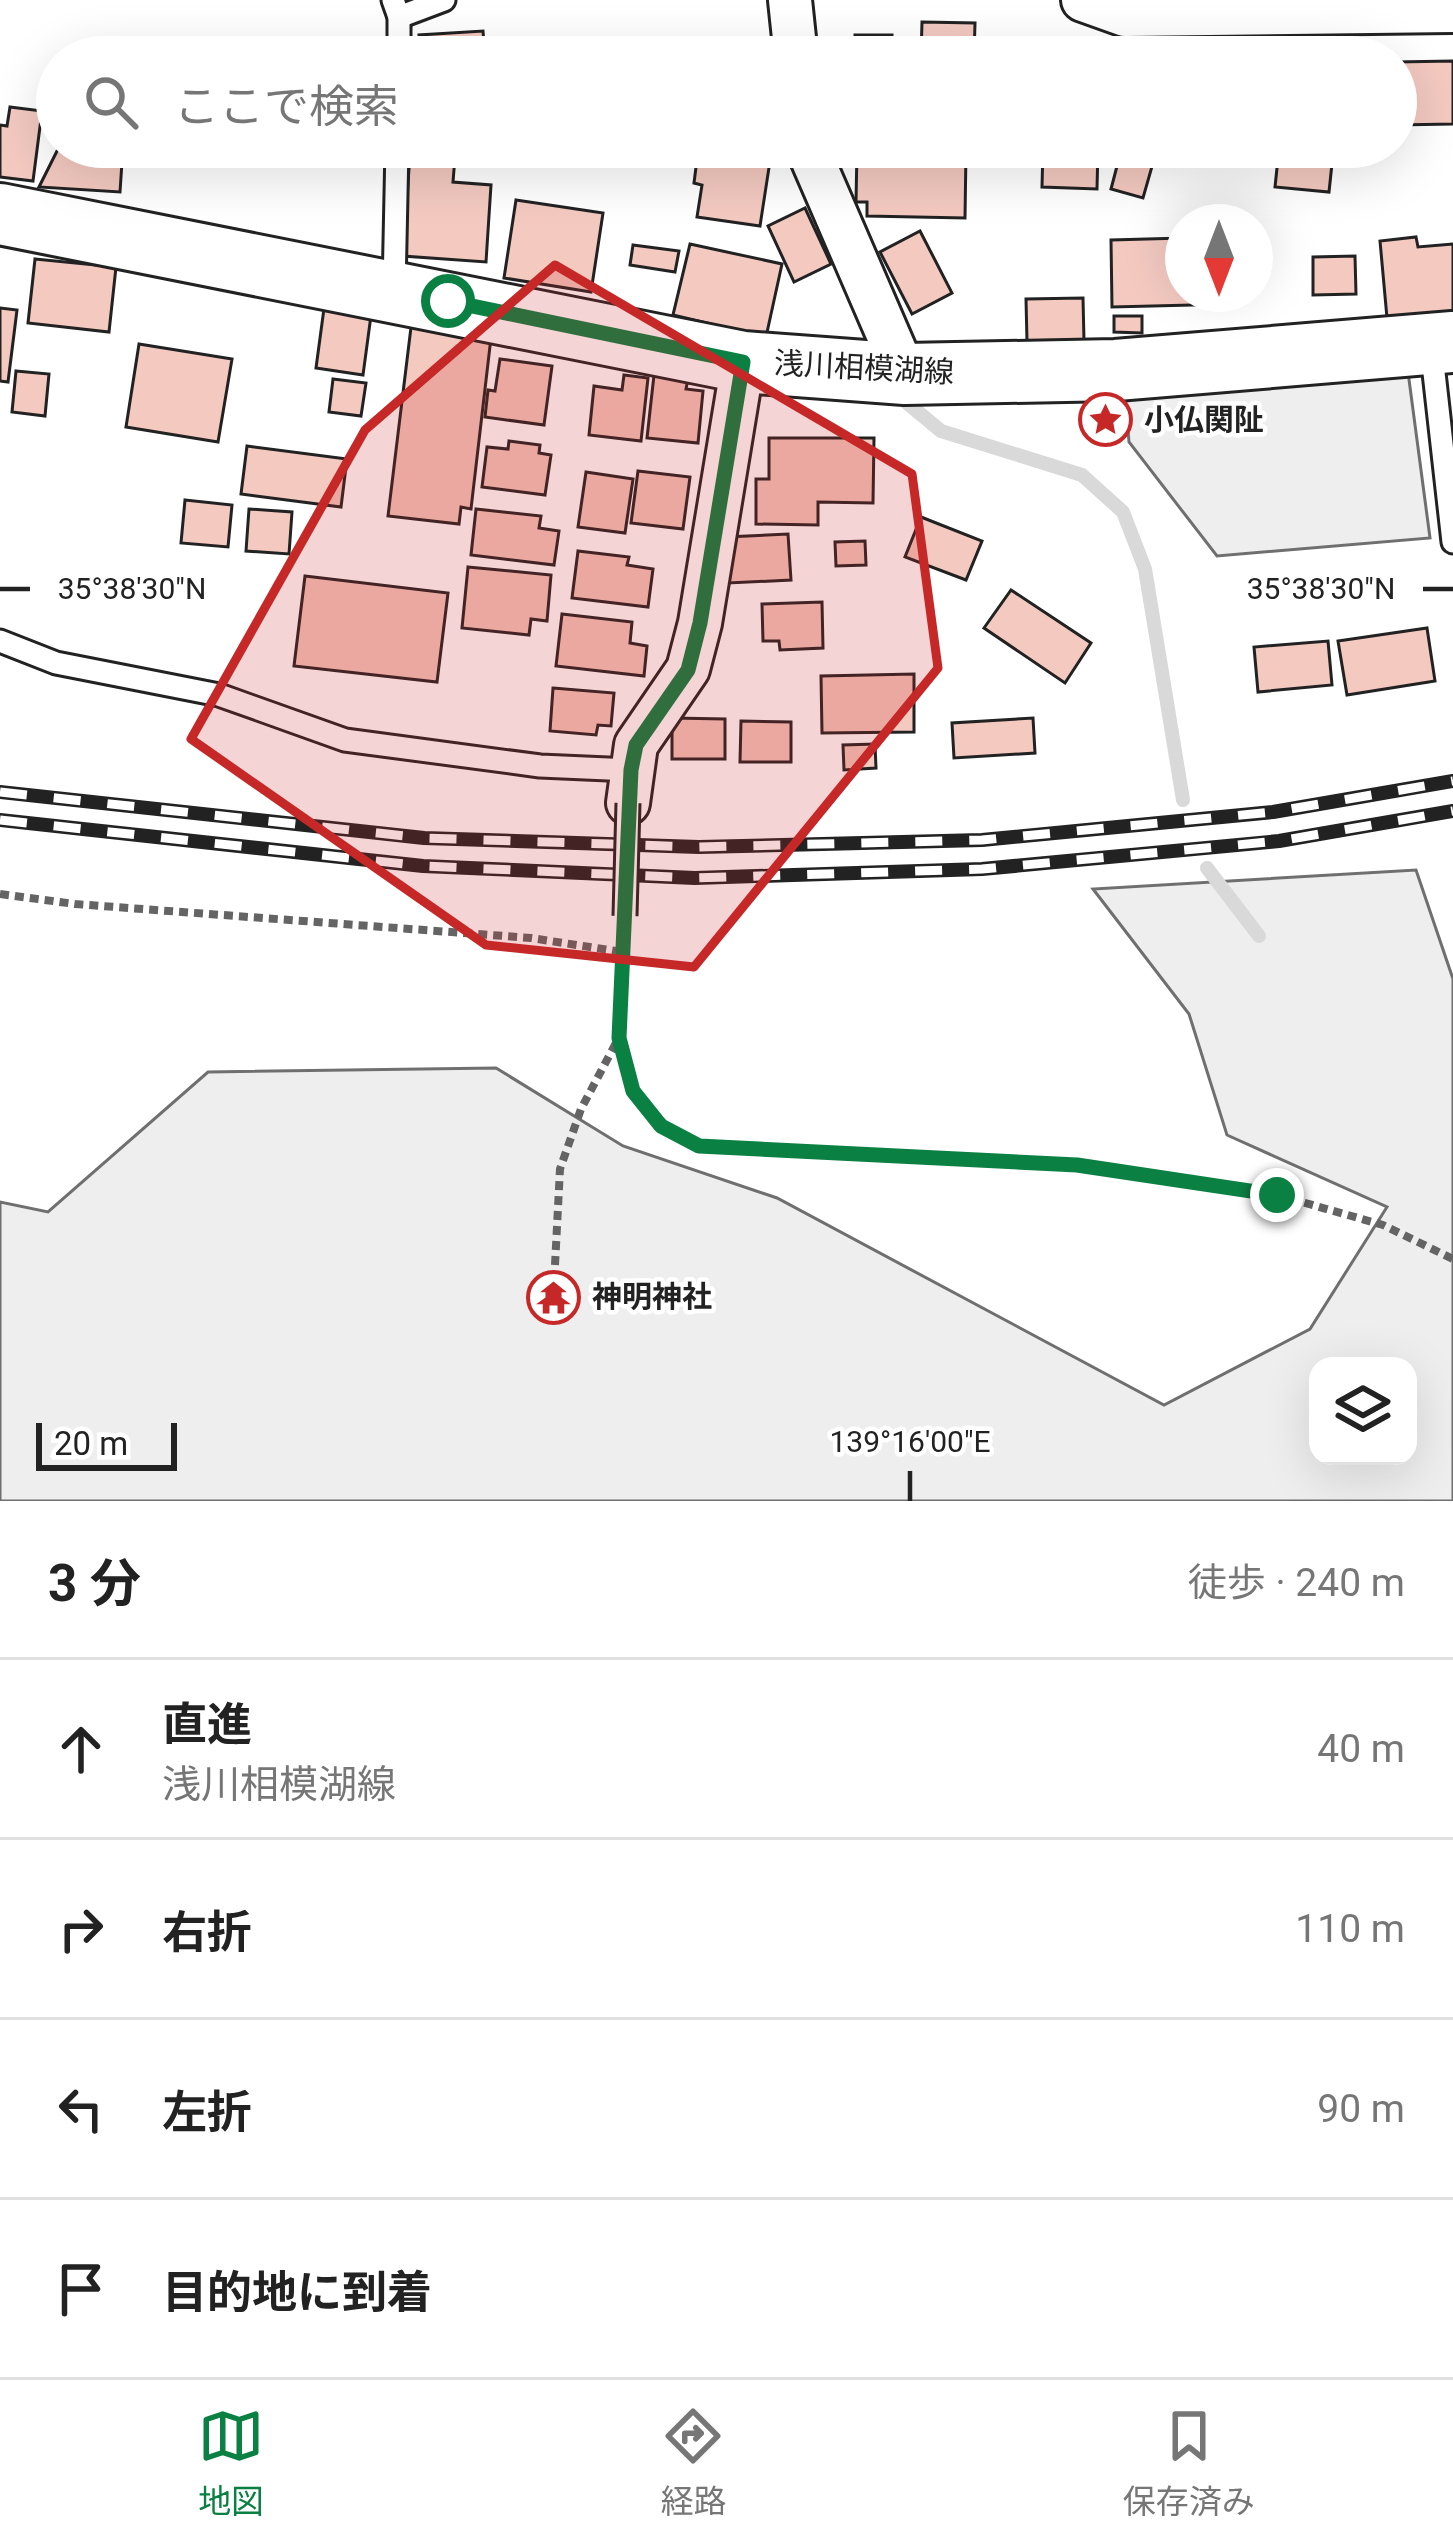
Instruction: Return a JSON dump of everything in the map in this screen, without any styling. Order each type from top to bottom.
[{"type":"main road","name":"浅川相模湖線","points":[[0,214],[743,362],[904,374],[1116,370],[1442,344]]},
{"type":"street","points":[[790,0],[794,36]]},
{"type":"street","points":[[1083,0],[1125,15],[1453,11]]},
{"type":"street","points":[[816,168],[904,374]]},
{"type":"street","points":[[630,786],[636,745],[688,670],[743,362]]},
{"type":"lane","points":[[396,9],[444,0]]},
{"type":"lane","points":[[394,290],[397,168]]},
{"type":"lane","points":[[1442,344],[1453,542]]},
{"type":"lane","points":[[0,640],[56,663],[219,695],[345,740],[540,766],[630,786],[625,916]]},
{"type":"path","points":[[0,895],[531,938],[623,952]]},
{"type":"path","points":[[625,916],[619,1038],[633,1091],[661,1126],[699,1146],[1077,1165],[1277,1195],[1383,1225],[1453,1259]]},
{"type":"path","points":[[555,1265],[560,1168],[581,1108],[619,1038]]},
{"type":"highlighted area","points":[[555,265],[912,474],[938,668],[694,967],[486,945],[191,739],[365,430]]},
{"type":"shaded area","points":[[1408,372],[1430,538],[1217,556],[1129,442],[1125,393]]},
{"type":"shaded area","points":[[1416,870],[1453,979],[1453,1501],[0,1501],[0,1202],[48,1212],[208,1072],[496,1068],[623,1146],[777,1198],[1164,1405],[1310,1329],[1387,1207],[1227,1135],[1189,1014],[1093,889]]},
{"type":"building","points":[[922,22],[975,23],[975,36],[922,36]]},
{"type":"building","points":[[483,31],[483,36],[419,36]]},
{"type":"building","points":[[1453,61],[1453,124],[1417,125],[1417,62]]},
{"type":"building","points":[[10,107],[36,110],[33,181],[0,177],[0,125],[7,126]]},
{"type":"building","points":[[48,168],[122,168],[120,192],[39,187]]},
{"type":"building","points":[[409,168],[454,168],[453,182],[491,185],[486,262],[403,256]]},
{"type":"building","points":[[696,168],[769,168],[760,226],[697,217],[702,185],[694,183]]},
{"type":"building","points":[[857,168],[966,168],[965,218],[867,216],[867,202],[856,202]]},
{"type":"building","points":[[1042,168],[1098,168],[1097,189],[1042,187]]},
{"type":"building","points":[[1116,168],[1152,168],[1143,198],[1111,189]]},
{"type":"building","points":[[1277,168],[1332,168],[1329,192],[1275,187]]},
{"type":"building","points":[[516,200],[603,213],[591,292],[504,278]]},
{"type":"building","points":[[805,208],[831,264],[794,282],[768,226]]},
{"type":"building","points":[[920,231],[952,293],[912,314],[880,252]]},
{"type":"building","points":[[1416,237],[1418,247],[1453,244],[1453,323],[1388,329],[1380,241]]},
{"type":"building","points":[[1165,238],[1165,306],[1112,307],[1111,240]]},
{"type":"building","points":[[690,244],[782,264],[766,337],[673,315]]},
{"type":"building","points":[[633,245],[679,251],[675,272],[630,265]]},
{"type":"building","points":[[1355,256],[1356,294],[1313,295],[1313,257]]},
{"type":"building","points":[[35,259],[116,267],[109,332],[28,323]]},
{"type":"building","points":[[1083,298],[1084,341],[1027,342],[1026,299]]},
{"type":"building","points":[[325,301],[372,308],[363,375],[316,368]]},
{"type":"building","points":[[0,308],[17,310],[8,382],[0,381]]},
{"type":"building","points":[[1114,316],[1142,316],[1142,333],[1114,332]]},
{"type":"building","points":[[412,319],[492,329],[471,509],[461,507],[459,524],[388,516]]},
{"type":"building","points":[[139,344],[232,359],[218,442],[126,427]]},
{"type":"building","points":[[500,359],[552,366],[544,425],[485,417],[488,390],[495,391]]},
{"type":"building","points":[[16,371],[49,374],[45,416],[12,412]]},
{"type":"building","points":[[624,375],[648,378],[641,441],[589,435],[594,386],[622,390]]},
{"type":"building","points":[[654,375],[688,379],[686,389],[703,391],[698,443],[647,438]]},
{"type":"building","points":[[333,379],[366,383],[361,416],[329,412]]},
{"type":"building","points":[[769,438],[874,438],[873,503],[818,502],[818,525],[756,524],[756,479],[769,479]]},
{"type":"building","points":[[509,441],[540,445],[539,453],[551,455],[545,495],[482,487],[487,447],[508,449]]},
{"type":"building","points":[[247,446],[347,459],[341,507],[241,494]]},
{"type":"building","points":[[638,471],[690,477],[683,529],[631,523]]},
{"type":"building","points":[[586,472],[633,479],[625,533],[578,527]]},
{"type":"building","points":[[185,500],[232,505],[228,547],[181,543]]},
{"type":"building","points":[[249,509],[292,512],[289,554],[246,551]]},
{"type":"building","points":[[476,509],[541,516],[539,528],[559,531],[554,565],[471,555]]},
{"type":"building","points":[[921,517],[982,541],[966,580],[905,557]]},
{"type":"building","points":[[788,534],[791,580],[728,583],[726,537]]},
{"type":"building","points":[[865,541],[866,565],[836,566],[835,542]]},
{"type":"building","points":[[578,551],[629,557],[627,565],[653,569],[648,607],[572,598]]},
{"type":"building","points":[[468,567],[551,575],[547,621],[531,619],[529,635],[462,628]]},
{"type":"building","points":[[305,576],[448,593],[437,682],[294,666]]},
{"type":"building","points":[[1011,590],[1091,643],[1065,683],[984,628]]},
{"type":"building","points":[[822,602],[823,648],[780,650],[779,641],[763,641],[762,604]]},
{"type":"building","points":[[562,614],[632,622],[630,643],[647,646],[644,676],[556,666]]},
{"type":"building","points":[[1427,628],[1435,681],[1347,695],[1338,641]]},
{"type":"building","points":[[1328,641],[1332,685],[1258,692],[1254,647]]},
{"type":"building","points":[[914,674],[914,732],[822,733],[821,676]]},
{"type":"building","points":[[553,688],[614,693],[611,726],[598,725],[596,735],[550,731]]},
{"type":"building","points":[[672,718],[725,719],[725,759],[672,759]]},
{"type":"building","points":[[1033,718],[1035,753],[954,758],[952,723]]},
{"type":"building","points":[[741,721],[791,722],[791,762],[740,762]]},
{"type":"building","points":[[875,744],[876,768],[844,770],[843,745]]},
{"type":"waterway","points":[[906,402],[941,431],[1082,475],[1123,512],[1145,569],[1183,800]]},
{"type":"waterway","points":[[1207,868],[1259,936]]},
{"type":"railway","points":[[0,792],[424,838],[699,847],[982,840],[1273,812],[1453,781]]},
{"type":"railway","points":[[0,820],[423,866],[695,878],[982,869],[1279,841],[1453,811]]},
{"type":"place","name":"小仏関阯","points":[[1105,420]]},
{"type":"place","name":"神明神社","points":[[553,1297]]},
{"type":"route","points":[[448,301],[743,362],[688,670],[636,745],[631,770],[619,1038],[633,1091],[661,1126],[699,1146],[1077,1165],[1277,1195]]}]
